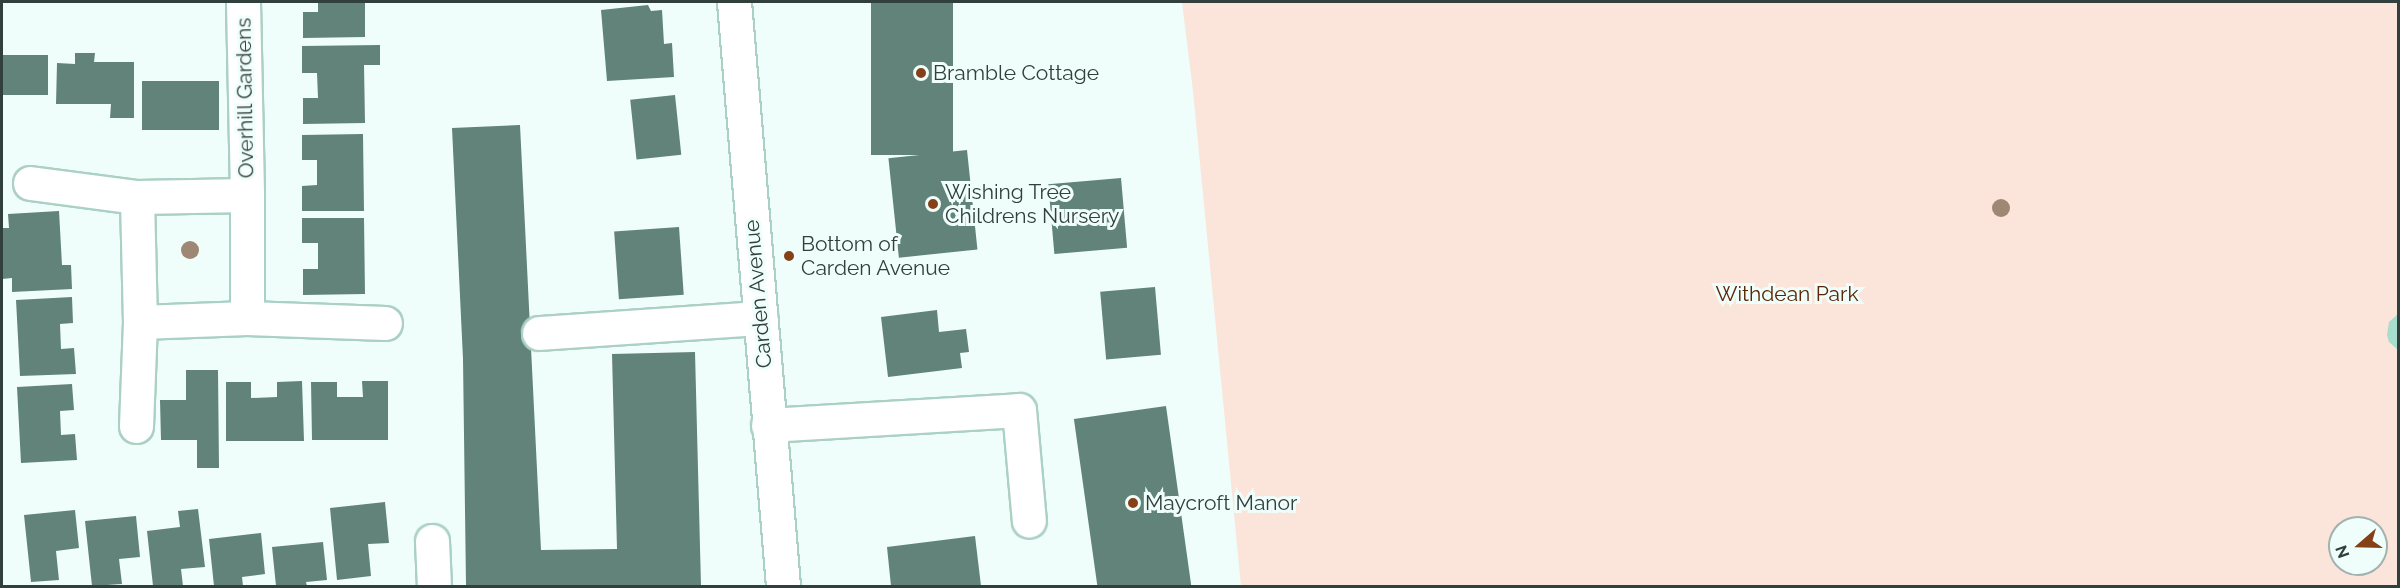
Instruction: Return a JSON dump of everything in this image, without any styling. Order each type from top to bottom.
[{"type":"street","name":"Overhill Gardens","points":[[243,2],[247,318]]},
{"type":"street","name":"Carden Avenue","points":[[734,2],[783,586]]},
{"type":"street","name":"Overhill Gardens","points":[[30,183],[137,197],[247,195]]},
{"type":"street","points":[[136,426],[140,322],[137,197]]},
{"type":"street","points":[[140,322],[247,318],[385,323]]},
{"type":"street","points":[[539,333],[760,318]]},
{"type":"street","points":[[768,425],[1019,410],[1029,522]]},
{"type":"street","points":[[432,541],[434,586]]},
{"type":"green space","name":"Withdean Park","points":[[1182,2],[2398,2],[2398,586],[1241,586],[1193,91]]},
{"type":"shaded area","points":[[2398,314],[2398,350],[2389,342],[2387,335],[2389,322]]},
{"type":"building","points":[[318,2],[365,2],[365,37],[303,38],[303,12],[318,12]]},
{"type":"building","name":"Bramble Cottage","points":[[871,2],[953,2],[953,155],[871,155]]},
{"type":"building","points":[[648,5],[651,11],[662,10],[664,44],[672,43],[674,77],[607,81],[601,10]]},
{"type":"building","points":[[380,45],[380,65],[364,65],[365,123],[303,124],[303,98],[318,98],[317,73],[302,73],[302,46]]},
{"type":"building","points":[[75,53],[95,53],[94,62],[134,62],[134,118],[110,118],[111,104],[56,104],[57,63],[75,64]]},
{"type":"building","points":[[2,55],[48,55],[48,95],[2,95]]},
{"type":"building","points":[[142,81],[219,81],[219,130],[142,130]]},
{"type":"building","points":[[675,95],[681,155],[637,159],[630,100]]},
{"type":"building","points":[[520,125],[541,550],[617,549],[612,354],[695,352],[701,586],[466,586],[463,359],[452,128]]},
{"type":"building","points":[[363,134],[364,211],[302,211],[302,186],[317,185],[317,160],[302,160],[302,135]]},
{"type":"building","name":"Wishing Tree Childrens Nursery","points":[[967,150],[977,249],[899,258],[888,158]]},
{"type":"building","points":[[1121,178],[1127,248],[1054,254],[1048,184]]},
{"type":"building","points":[[59,211],[62,265],[71,265],[72,289],[12,292],[12,278],[2,279],[2,228],[9,228],[8,214]]},
{"type":"building","points":[[302,218],[364,218],[365,294],[303,295],[303,269],[318,269],[318,243],[302,243]]},
{"type":"building","points":[[679,227],[684,295],[619,299],[614,232]]},
{"type":"building","points":[[1155,287],[1161,355],[1106,360],[1100,292]]},
{"type":"building","points":[[72,297],[73,323],[60,324],[61,349],[74,348],[76,374],[20,376],[16,300]]},
{"type":"building","points":[[937,310],[939,332],[966,329],[969,352],[960,353],[962,368],[888,377],[881,317]]},
{"type":"building","points":[[186,370],[218,370],[219,468],[197,468],[197,440],[161,440],[160,400],[186,400]]},
{"type":"building","points":[[302,381],[304,441],[226,441],[226,382],[251,382],[251,398],[277,397],[277,382]]},
{"type":"building","points":[[362,381],[388,381],[388,440],[312,440],[311,382],[337,382],[337,397],[363,397]]},
{"type":"building","points":[[72,384],[74,410],[60,411],[61,435],[75,434],[77,460],[21,463],[17,387]]},
{"type":"building","name":"Maycroft Manor","points":[[1166,406],[1191,586],[1097,586],[1074,419]]},
{"type":"building","points":[[385,502],[389,543],[368,544],[371,576],[337,580],[330,508]]},
{"type":"building","points":[[198,509],[205,567],[181,569],[183,586],[153,586],[147,531],[180,527],[178,511]]},
{"type":"building","points":[[75,510],[79,548],[56,551],[59,580],[31,582],[24,515]]},
{"type":"building","points":[[136,516],[140,557],[119,559],[122,584],[92,586],[85,521]]},
{"type":"building","points":[[261,533],[265,574],[242,577],[243,586],[214,586],[209,539]]},
{"type":"building","points":[[975,536],[981,586],[891,586],[887,547]]},
{"type":"building","points":[[323,542],[327,580],[306,582],[307,586],[276,586],[272,547]]},
{"type":"place","name":"Bramble Cottage","points":[[921,73]]},
{"type":"place","name":"Wishing Tree Childrens Nursery","points":[[933,204]]},
{"type":"place","name":"Bottom of Carden Avenue","points":[[789,256]]},
{"type":"place","name":"Maycroft Manor","points":[[1133,503]]}]
